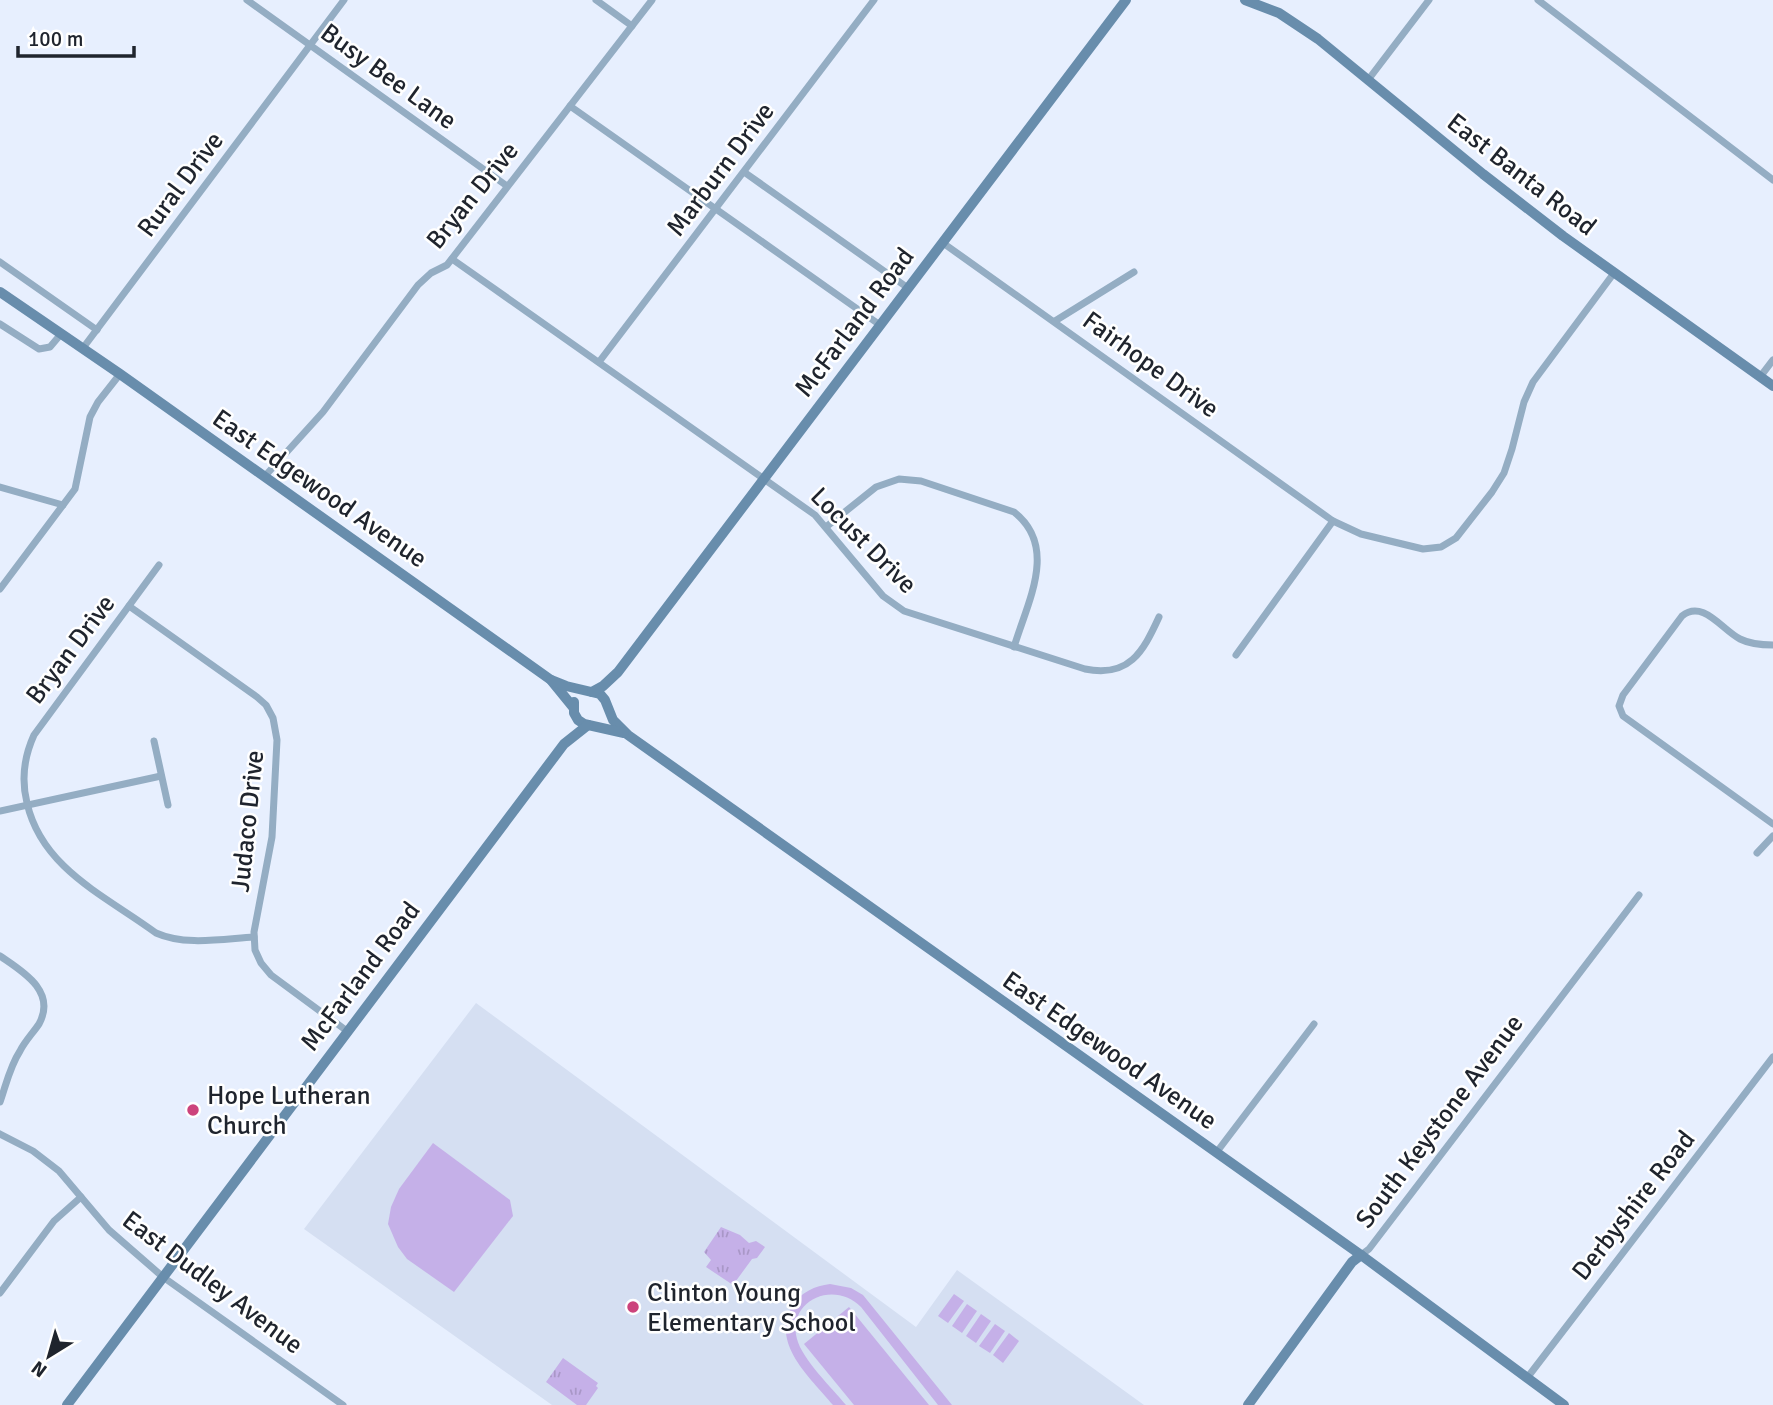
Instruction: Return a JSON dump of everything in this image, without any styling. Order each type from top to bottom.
[{"type":"street","name":"Busy Bee Lane","points":[[247,0],[507,186]]},
{"type":"street","name":"Rural Drive","points":[[83,348],[344,0]]},
{"type":"street","points":[[596,0],[632,26]]},
{"type":"street","name":"Bryan Drive","points":[[265,476],[323,412],[416,288],[428,275],[447,265],[452,259],[652,0]]},
{"type":"street","name":"Marburn Drive","points":[[599,362],[874,0]]},
{"type":"street","name":"McFarland Road","points":[[589,692],[603,686],[618,672],[1126,0]]},
{"type":"street","name":"East Banta Road","points":[[1245,0],[1293,22],[1322,42],[1483,174],[1614,273],[1773,386]]},
{"type":"street","points":[[1368,80],[1429,0]]},
{"type":"street","points":[[1538,0],[1773,180]]},
{"type":"street","points":[[569,106],[880,325]]},
{"type":"street","points":[[744,172],[908,289]]},
{"type":"street","name":"Fairhope Drive","points":[[943,243],[1333,521],[1361,534],[1423,549],[1441,547],[1456,538],[1492,492],[1505,470],[1524,402],[1535,378],[1614,273]]},
{"type":"street","name":"Locust Drive","points":[[452,259],[815,514],[883,596],[899,608],[917,617],[1092,671],[1110,670],[1127,664],[1145,647],[1159,617]]},
{"type":"street","points":[[0,262],[97,330]]},
{"type":"street","points":[[1055,321],[1134,272]]},
{"type":"street","name":"East Edgewood Avenue","points":[[0,292],[265,476],[551,680],[600,694],[613,720],[628,735],[1361,1255],[1564,1405]]},
{"type":"street","points":[[0,324],[39,349],[50,347],[61,334]]},
{"type":"street","points":[[1760,377],[1773,360]]},
{"type":"street","points":[[0,589],[77,484],[93,411],[120,374]]},
{"type":"street","points":[[825,527],[876,487],[899,479],[921,481],[1014,512],[1034,534],[1039,558],[1014,647]]},
{"type":"street","points":[[0,488],[63,505]]},
{"type":"street","points":[[1236,654],[1333,521]]},
{"type":"street","name":"Bryan Drive","points":[[159,565],[34,735],[26,755],[24,773],[27,805],[38,836],[58,862],[156,933],[184,940],[254,937]]},
{"type":"street","name":"Judaco Drive","points":[[129,606],[257,697],[269,710],[276,729],[276,776],[268,862],[254,937]]},
{"type":"street","points":[[1773,645],[1758,645],[1737,638],[1703,612],[1693,610],[1683,615],[1620,702],[1623,716],[1773,824]]},
{"type":"street","name":"McFarland Road","points":[[607,707],[618,672]]},
{"type":"street","name":"East Edgewood Avenue","points":[[551,680],[578,720],[628,735]]},
{"type":"street","points":[[573,710],[578,697],[589,692]]},
{"type":"street","points":[[591,725],[604,717],[607,707]]},
{"type":"street","name":"McFarland Road","points":[[564,744],[573,710]]},
{"type":"street","name":"McFarland Road","points":[[67,1405],[564,744],[591,725]]},
{"type":"street","points":[[154,741],[168,805]]},
{"type":"street","points":[[0,811],[161,776]]},
{"type":"street","points":[[1757,853],[1773,836]]},
{"type":"street","name":"South Keystone Avenue","points":[[1248,1405],[1352,1262],[1370,1250],[1639,895]]},
{"type":"street","points":[[254,937],[259,959],[271,975],[347,1031]]},
{"type":"street","points":[[0,956],[36,983],[43,996],[44,1007],[40,1021],[13,1065],[0,1102]]},
{"type":"street","points":[[1216,1153],[1314,1024]]},
{"type":"street","name":"Derbyshire Road","points":[[1527,1378],[1773,1057]]},
{"type":"street","name":"East Dudley Avenue","points":[[0,1134],[42,1157],[59,1171],[109,1230],[163,1277],[343,1405]]},
{"type":"street","points":[[0,1293],[54,1221],[81,1197]]},
{"type":"shaded area","points":[[476,1003],[916,1327],[957,1270],[1144,1405],[552,1405],[304,1229]]},
{"type":"green space","points":[[433,1143],[510,1200],[513,1216],[454,1292],[407,1259],[398,1247],[388,1224],[391,1207],[399,1189]]},
{"type":"green space","points":[[721,1227],[740,1235],[749,1243],[756,1241],[765,1247],[757,1258],[752,1259],[733,1285],[706,1267],[711,1260],[704,1252]]},
{"type":"green space","points":[[830,1284],[851,1288],[863,1295],[952,1405],[938,1405],[861,1307],[839,1295],[827,1295],[806,1304],[799,1313],[796,1325],[797,1339],[805,1355],[846,1405],[833,1405],[804,1372],[789,1346],[786,1333],[787,1319],[796,1300],[809,1290]]},
{"type":"green space","points":[[954,1294],[964,1301],[948,1323],[938,1316]]},
{"type":"green space","points":[[967,1304],[977,1311],[962,1333],[952,1326]]},
{"type":"green space","points":[[849,1307],[929,1405],[854,1405],[804,1344]]},
{"type":"green space","points":[[981,1314],[991,1321],[976,1343],[966,1336]]},
{"type":"green space","points":[[995,1324],[1005,1331],[990,1353],[979,1346]]},
{"type":"green space","points":[[1009,1333],[1019,1341],[1003,1363],[993,1355]]},
{"type":"green space","points":[[563,1358],[598,1383],[598,1388],[586,1405],[577,1405],[546,1382]]},
{"type":"place","name":"Hope Lutheran Church","points":[[193,1110]]},
{"type":"place","name":"Clinton Young Elementary School","points":[[633,1307]]}]
